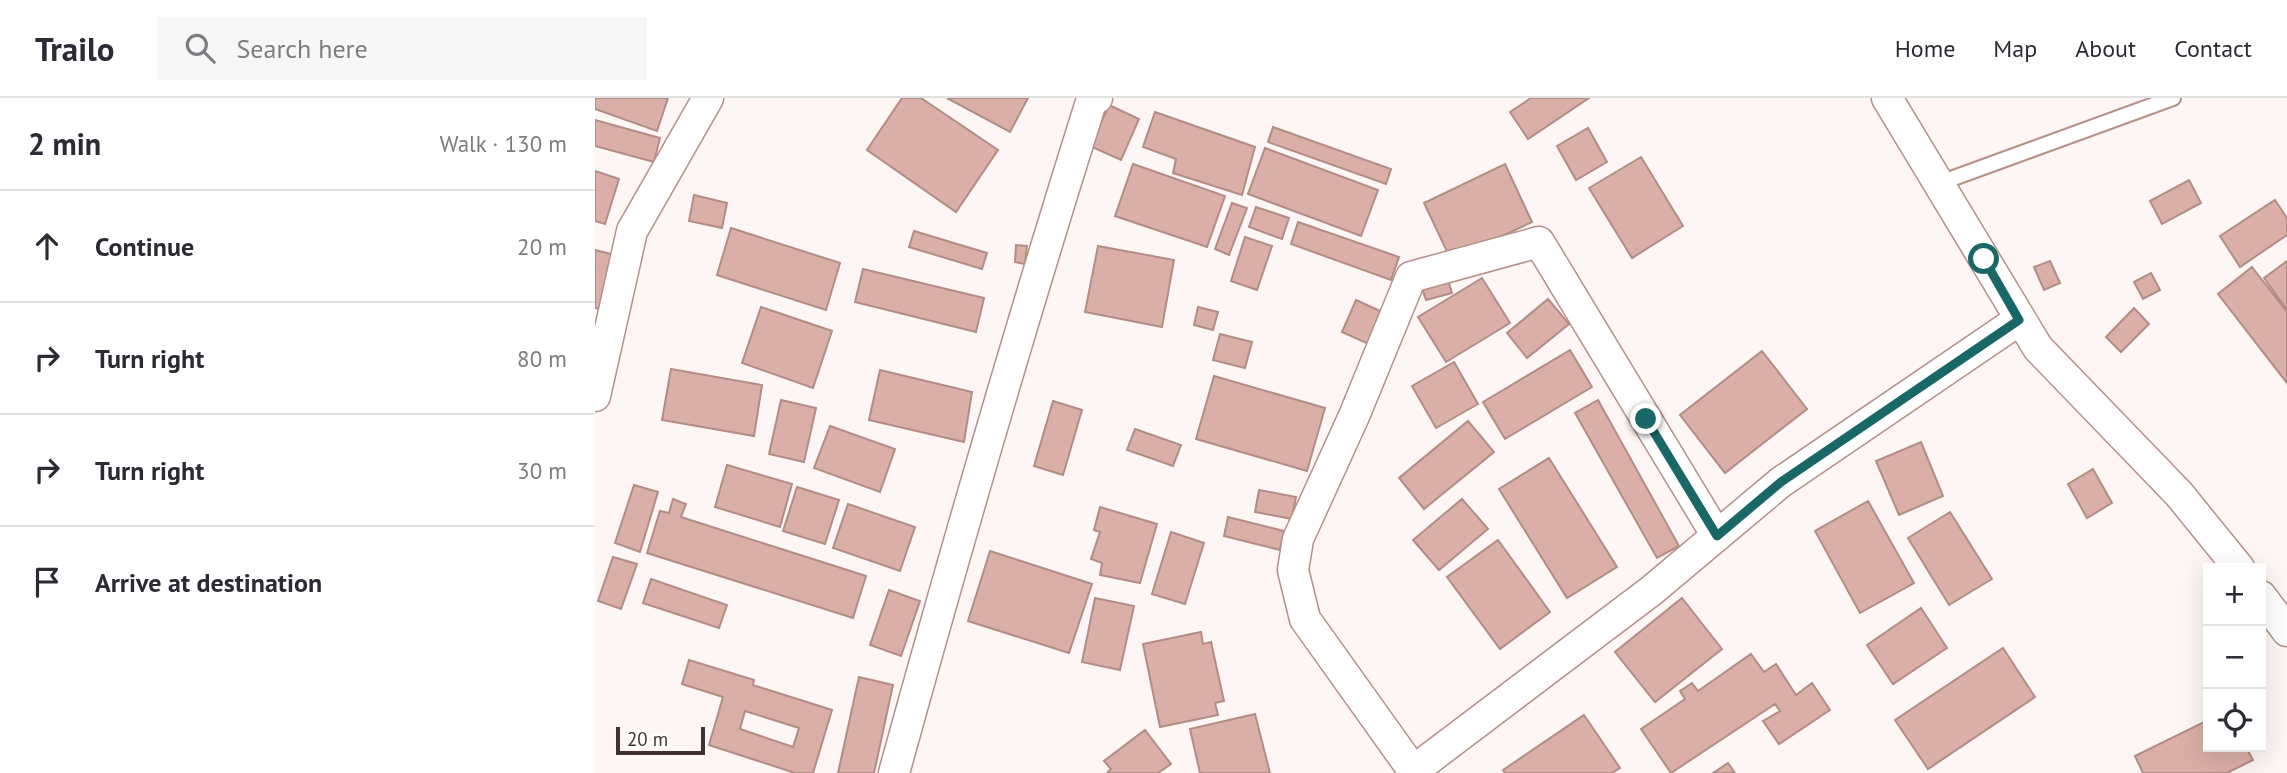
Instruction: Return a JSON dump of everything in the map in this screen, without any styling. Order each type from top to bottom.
[{"type":"street","points":[[595,396],[632,231],[708,98]]},
{"type":"street","points":[[894,773],[981,462],[1091,102],[1097,98]]},
{"type":"street","points":[[1887,98],[2038,348],[2179,494],[2235,563]]},
{"type":"street","points":[[1717,536],[1539,242],[1411,277],[1354,416],[1298,539],[1293,570],[1305,619],[1414,772],[1651,591],[1717,536],[1781,482],[2019,320]]},
{"type":"street","points":[[2266,603],[2287,631]]},
{"type":"lane","points":[[1937,184],[2173,98]]},
{"type":"building","points":[[595,98],[668,98],[657,131],[595,109]]},
{"type":"building","points":[[902,98],[921,98],[998,150],[956,212],[867,150]]},
{"type":"building","points":[[947,98],[1028,98],[1010,132]]},
{"type":"building","points":[[1531,98],[1589,98],[1528,139],[1510,112]]},
{"type":"building","points":[[1109,105],[1139,119],[1121,160],[1090,146]]},
{"type":"building","points":[[1155,112],[1255,147],[1242,195],[1173,173],[1176,159],[1143,147]]},
{"type":"building","points":[[595,120],[660,138],[654,162],[595,146]]},
{"type":"building","points":[[1273,127],[1391,169],[1386,184],[1268,142]]},
{"type":"building","points":[[1588,128],[1607,162],[1576,180],[1557,146]]},
{"type":"building","points":[[1265,148],[1378,190],[1361,236],[1248,194]]},
{"type":"building","points":[[1641,157],[1683,226],[1632,258],[1589,188]]},
{"type":"building","points":[[1133,164],[1225,196],[1207,247],[1115,216]]},
{"type":"building","points":[[1505,164],[1532,222],[1451,260],[1424,203]]},
{"type":"building","points":[[595,171],[619,179],[605,224],[595,221]]},
{"type":"building","points":[[2189,180],[2201,203],[2162,224],[2150,201]]},
{"type":"building","points":[[694,195],[727,203],[722,228],[689,221]]},
{"type":"building","points":[[2275,200],[2287,218],[2287,235],[2240,267],[2220,236]]},
{"type":"building","points":[[1232,203],[1247,208],[1229,255],[1215,249]]},
{"type":"building","points":[[1256,207],[1289,218],[1282,239],[1249,227]]},
{"type":"building","points":[[1298,222],[1399,257],[1391,280],[1291,244]]},
{"type":"building","points":[[731,228],[840,263],[826,310],[717,275]]},
{"type":"building","points":[[914,231],[987,253],[982,269],[909,247]]},
{"type":"building","points":[[1245,237],[1272,246],[1257,290],[1231,281]]},
{"type":"building","points":[[1016,245],[1027,246],[1025,264],[1015,262]]},
{"type":"building","points":[[1098,246],[1174,260],[1162,327],[1085,312]]},
{"type":"building","points":[[595,250],[615,255],[601,309],[595,308]]},
{"type":"building","points":[[2050,261],[2060,283],[2044,290],[2034,267]]},
{"type":"building","points":[[2287,261],[2287,310],[2264,278]]},
{"type":"building","points":[[2252,267],[2287,312],[2287,383],[2218,294]]},
{"type":"building","points":[[863,269],[984,298],[976,332],[855,302]]},
{"type":"building","points":[[2151,273],[2160,290],[2143,299],[2134,282]]},
{"type":"building","points":[[1482,278],[1510,323],[1446,362],[1418,317]]},
{"type":"building","points":[[1448,280],[1452,293],[1426,300],[1422,288]]},
{"type":"building","points":[[1548,299],[1569,324],[1527,358],[1507,333]]},
{"type":"building","points":[[1356,300],[1387,314],[1373,346],[1342,332]]},
{"type":"building","points":[[761,307],[832,331],[813,388],[742,363]]},
{"type":"building","points":[[1198,307],[1218,312],[1213,330],[1194,325]]},
{"type":"building","points":[[2134,308],[2149,324],[2121,352],[2106,337]]},
{"type":"building","points":[[1220,334],[1252,342],[1245,368],[1213,360]]},
{"type":"building","points":[[1570,350],[1592,387],[1505,439],[1483,402]]},
{"type":"building","points":[[1762,351],[1807,409],[1725,473],[1680,415]]},
{"type":"building","points":[[1454,362],[1478,404],[1436,428],[1412,386]]},
{"type":"building","points":[[671,369],[762,385],[754,436],[662,420]]},
{"type":"building","points":[[880,370],[972,392],[964,442],[869,420]]},
{"type":"building","points":[[1214,376],[1325,408],[1307,471],[1196,439]]},
{"type":"building","points":[[781,400],[816,408],[804,462],[769,454]]},
{"type":"building","points":[[1598,400],[1679,546],[1657,558],[1575,413]]},
{"type":"building","points":[[1053,401],[1082,410],[1063,475],[1034,466]]},
{"type":"building","points":[[1468,421],[1494,452],[1424,509],[1399,478]]},
{"type":"building","points":[[830,426],[895,449],[880,492],[814,468]]},
{"type":"building","points":[[1135,429],[1181,445],[1173,466],[1127,450]]},
{"type":"building","points":[[1921,442],[1943,496],[1899,515],[1876,461]]},
{"type":"building","points":[[1549,458],[1617,567],[1567,598],[1499,489]]},
{"type":"building","points":[[727,465],[792,484],[780,527],[715,507]]},
{"type":"building","points":[[2093,469],[2112,503],[2087,518],[2068,484]]},
{"type":"building","points":[[634,485],[658,492],[640,552],[615,543]]},
{"type":"building","points":[[797,487],[839,500],[825,544],[783,531]]},
{"type":"building","points":[[1259,490],[1296,497],[1292,519],[1255,512]]},
{"type":"building","points":[[673,499],[686,504],[681,517],[866,576],[853,618],[647,553],[660,511],[669,513]]},
{"type":"building","points":[[1462,499],[1488,529],[1439,570],[1413,540]]},
{"type":"building","points":[[1868,501],[1914,583],[1860,613],[1815,531]]},
{"type":"building","points":[[848,504],[915,527],[900,571],[833,548]]},
{"type":"building","points":[[1100,507],[1157,524],[1140,583],[1100,575],[1102,563],[1091,559],[1100,532],[1094,530]]},
{"type":"building","points":[[1950,512],[1992,579],[1949,605],[1908,538]]},
{"type":"building","points":[[1228,517],[1284,531],[1280,550],[1224,536]]},
{"type":"building","points":[[1171,532],[1204,543],[1185,604],[1152,594]]},
{"type":"building","points":[[1498,540],[1550,612],[1500,649],[1447,577]]},
{"type":"building","points":[[990,551],[1092,584],[1069,653],[968,621]]},
{"type":"building","points":[[613,557],[637,564],[621,609],[598,601]]},
{"type":"building","points":[[651,579],[727,605],[719,628],[643,603]]},
{"type":"building","points":[[889,590],[920,601],[901,656],[870,645]]},
{"type":"building","points":[[1095,598],[1134,606],[1120,670],[1082,662]]},
{"type":"building","points":[[1682,598],[1722,649],[1655,702],[1615,652]]},
{"type":"building","points":[[1921,608],[1947,648],[1893,684],[1867,645]]},
{"type":"building","points":[[1201,632],[1203,644],[1211,642],[1224,701],[1215,703],[1218,715],[1160,727],[1143,644]]},
{"type":"building","points":[[2003,648],[2035,697],[1928,769],[1895,720]]},
{"type":"building","points":[[1751,654],[1764,672],[1776,664],[1796,695],[1812,683],[1830,710],[1779,744],[1763,721],[1780,711],[1775,704],[1671,773],[1641,729],[1685,699],[1680,691],[1692,683],[1698,691]]},
{"type":"building","points":[[689,660],[754,680],[753,685],[832,710],[813,773],[795,773],[709,745],[723,697],[682,684]],"holes":[[[745,711],[799,728],[793,747],[740,729]]]},
{"type":"building","points":[[859,677],[893,685],[874,773],[838,773]]},
{"type":"building","points":[[1255,714],[1270,773],[1200,773],[1190,729]]},
{"type":"building","points":[[1584,715],[1620,768],[1612,773],[1505,773],[1503,770]]},
{"type":"building","points":[[2203,722],[2203,752],[2249,752],[2253,760],[2227,773],[2143,773],[2135,756]]},
{"type":"building","points":[[1145,730],[1171,764],[1158,773],[1107,773],[1111,769],[1104,761]]},
{"type":"building","points":[[1728,763],[1735,773],[1713,773]]},
{"type":"route","points":[[1646,419],[1717,536],[1781,482],[2019,320],[1984,259]]}]
